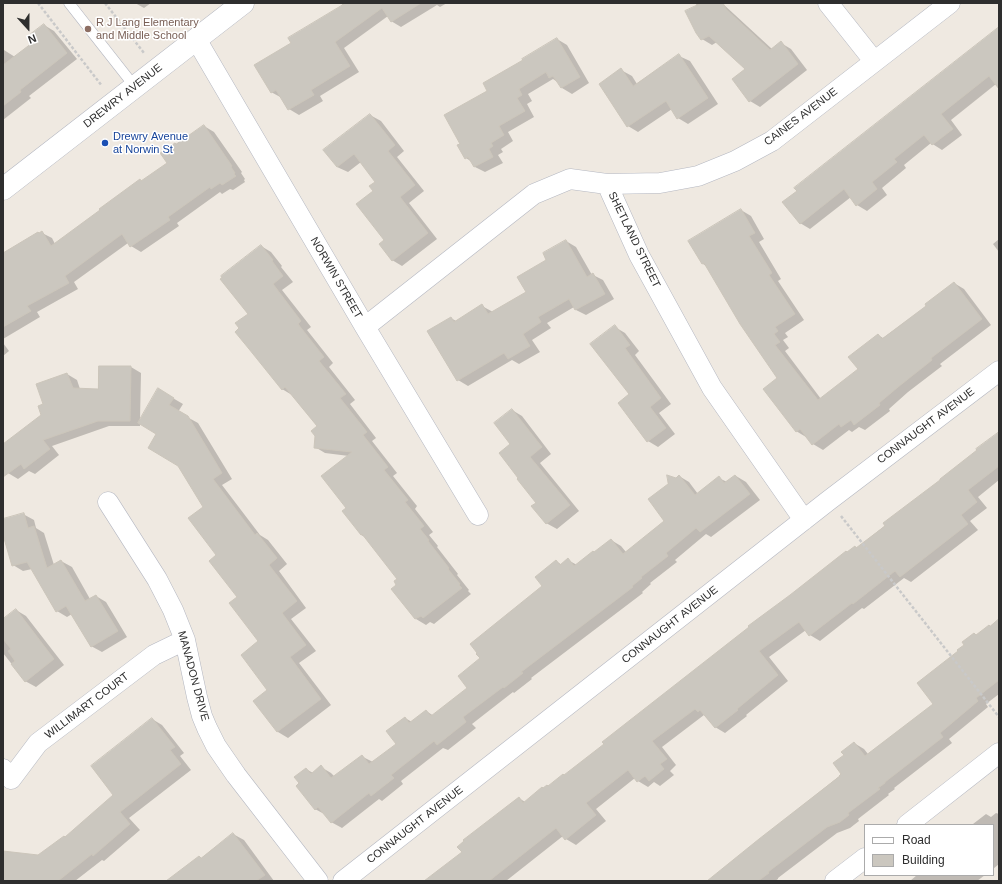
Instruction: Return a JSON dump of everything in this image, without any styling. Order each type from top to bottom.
[{"type":"street","name":"DREWRY AVENUE","points":[[3,189],[243,3]]},
{"type":"street","points":[[828,3],[874,61]]},
{"type":"street","name":"CAINES AVENUE","points":[[607,184],[660,183],[698,176],[735,162],[772,141],[950,3]]},
{"type":"street","name":"NORWIN STREET","points":[[196,39],[365,327],[478,515]]},
{"type":"street","name":"SHETLAND STREET","points":[[365,327],[534,194],[570,179],[607,184],[638,255],[712,388],[804,520]]},
{"type":"street","name":"CONNAUGHT AVENUE","points":[[343,881],[828,501],[999,371]]},
{"type":"street","name":"MANADON DRIVE","points":[[108,502],[157,579],[173,610],[186,640],[197,697],[207,728],[216,746],[236,775],[318,881]]},
{"type":"street","name":"WILLIMART COURT","points":[[3,769],[11,779],[38,743],[154,655],[186,640]]},
{"type":"street","points":[[908,824],[998,755]]},
{"type":"street","points":[[835,881],[864,859]]},
{"type":"lane","points":[[69,3],[135,87]]},
{"type":"path","points":[[38,3],[102,86]]},
{"type":"path","points":[[105,3],[144,53]]},
{"type":"path","points":[[828,501],[999,717]]},
{"type":"building","points":[[346,3],[421,3],[391,22],[382,8],[335,42],[350,66],[311,90],[314,95],[288,110],[276,90],[271,93],[254,65],[291,43],[288,38]]},
{"type":"building","points":[[702,3],[723,3],[726,9],[770,50],[781,41],[798,64],[749,102],[732,79],[745,69],[709,36],[701,40],[685,11]]},
{"type":"building","points":[[44,24],[67,53],[20,90],[21,92],[3,106],[3,65],[36,40],[31,34]]},
{"type":"building","points":[[999,27],[999,89],[989,76],[941,114],[953,129],[932,145],[924,135],[894,159],[897,162],[872,182],[877,189],[856,206],[844,189],[800,224],[782,202],[797,191],[794,188]]},
{"type":"building","points":[[557,38],[580,77],[561,88],[553,76],[549,78],[546,72],[519,89],[522,95],[517,98],[525,111],[499,126],[504,135],[491,143],[493,146],[489,149],[493,157],[474,167],[468,157],[465,159],[457,145],[460,144],[444,115],[487,91],[483,83]]},
{"type":"building","points":[[679,54],[708,98],[677,119],[666,101],[627,127],[599,84],[621,68],[633,86]]},
{"type":"building","points":[[370,114],[395,145],[388,151],[415,185],[400,197],[428,233],[392,261],[379,244],[384,240],[356,204],[373,191],[369,186],[375,182],[354,154],[337,167],[323,150]]},
{"type":"building","points":[[204,125],[232,166],[231,167],[236,176],[222,185],[220,183],[211,189],[210,187],[168,217],[170,220],[130,247],[122,234],[65,276],[69,283],[27,306],[31,311],[3,327],[3,253],[42,231],[51,246],[140,179],[141,181],[167,163],[160,153]]},
{"type":"building","points":[[741,209],[755,233],[749,236],[772,273],[769,275],[795,314],[775,327],[778,331],[774,334],[780,342],[775,345],[818,400],[858,369],[848,357],[878,334],[882,339],[926,306],[925,304],[954,282],[982,319],[931,358],[932,360],[879,403],[880,405],[854,425],[851,420],[841,427],[839,424],[812,445],[800,429],[796,432],[763,389],[777,378],[740,324],[704,263],[702,264],[688,241]]},
{"type":"building","points":[[566,240],[587,277],[593,273],[605,294],[575,310],[569,299],[538,317],[541,322],[523,334],[530,346],[508,359],[504,353],[457,381],[427,331],[451,317],[454,322],[482,304],[488,314],[526,292],[517,277],[546,260],[543,253]]},
{"type":"building","points":[[261,245],[283,276],[273,284],[301,321],[298,324],[324,357],[319,361],[346,394],[340,398],[367,432],[363,435],[388,467],[384,470],[408,500],[405,502],[424,526],[420,529],[462,588],[423,618],[421,616],[415,619],[391,589],[396,585],[394,581],[397,579],[342,511],[346,508],[321,476],[352,452],[314,448],[315,436],[311,431],[317,426],[285,387],[282,390],[235,332],[239,328],[235,323],[248,314],[220,279],[222,278],[221,276]]},
{"type":"building","points":[[615,325],[630,345],[625,348],[661,398],[650,407],[666,428],[647,442],[618,403],[629,394],[590,344]]},
{"type":"building","points":[[99,366],[131,366],[130,421],[98,421],[43,440],[50,449],[24,469],[21,464],[3,477],[3,444],[41,415],[38,406],[43,404],[36,384],[67,373],[73,388],[98,389]]},
{"type":"building","points":[[158,388],[174,398],[169,405],[188,416],[222,473],[213,479],[255,535],[257,533],[277,558],[269,565],[297,601],[282,613],[306,645],[290,657],[321,699],[277,732],[253,701],[267,690],[241,655],[258,641],[229,603],[237,597],[209,561],[216,555],[188,518],[203,507],[178,466],[148,448],[156,434],[138,423]]},
{"type":"building","points":[[512,409],[542,447],[530,457],[570,505],[546,524],[531,506],[536,503],[499,453],[510,444],[494,423]]},
{"type":"building","points":[[999,432],[999,466],[968,490],[977,502],[961,515],[968,524],[900,577],[895,571],[809,636],[799,622],[759,651],[778,675],[715,728],[700,710],[698,712],[695,709],[652,741],[667,759],[660,764],[664,769],[649,781],[645,776],[637,782],[628,770],[586,803],[596,815],[565,840],[556,828],[489,881],[424,881],[462,852],[457,847],[464,841],[463,840],[519,797],[523,803],[542,787],[548,786],[563,774],[564,775],[604,744],[602,742],[749,627],[748,626],[846,551],[847,552],[855,546],[856,548],[885,526],[883,523],[940,480],[977,450],[976,449]]},
{"type":"building","points":[[667,475],[676,478],[679,475],[695,495],[719,476],[724,483],[735,475],[750,494],[700,532],[696,528],[666,553],[668,556],[641,577],[642,578],[632,586],[633,587],[521,672],[523,673],[504,688],[503,687],[463,717],[466,722],[437,745],[434,741],[391,775],[394,778],[371,796],[369,793],[331,823],[318,807],[315,810],[296,786],[299,783],[294,777],[306,768],[311,774],[321,765],[331,778],[362,755],[369,764],[396,744],[386,731],[405,717],[409,723],[426,710],[431,716],[467,688],[458,676],[480,658],[470,644],[542,586],[535,577],[556,560],[560,565],[568,558],[574,566],[611,539],[623,554],[664,521],[648,499],[668,484]]},
{"type":"building","points":[[24,513],[28,528],[34,526],[47,568],[61,560],[85,601],[96,595],[118,631],[91,647],[66,606],[56,612],[27,562],[12,566],[3,535],[3,519]]},
{"type":"building","points":[[16,609],[54,659],[25,682],[11,664],[15,661],[8,651],[11,649],[3,639],[3,619]]},
{"type":"building","points":[[999,619],[999,680],[976,698],[978,701],[940,733],[943,737],[885,782],[878,788],[880,789],[848,813],[849,815],[840,822],[827,827],[758,881],[707,881],[840,776],[841,774],[833,763],[844,755],[841,752],[854,742],[865,756],[933,704],[917,683],[958,651],[957,650],[964,645],[962,642],[974,633],[976,635]]},
{"type":"building","points":[[152,718],[175,747],[170,750],[181,764],[120,812],[130,824],[93,856],[92,854],[58,881],[3,881],[3,851],[38,855],[64,836],[65,837],[113,795],[91,766]]},
{"type":"building","points":[[233,833],[265,875],[256,881],[166,881],[199,856],[201,858]]},
{"type":"place","name":"R J Lang Elementary and Middle School","points":[[88,29]]},
{"type":"place","name":"Drewry Avenue at Norwin St","points":[[105,143]]}]
